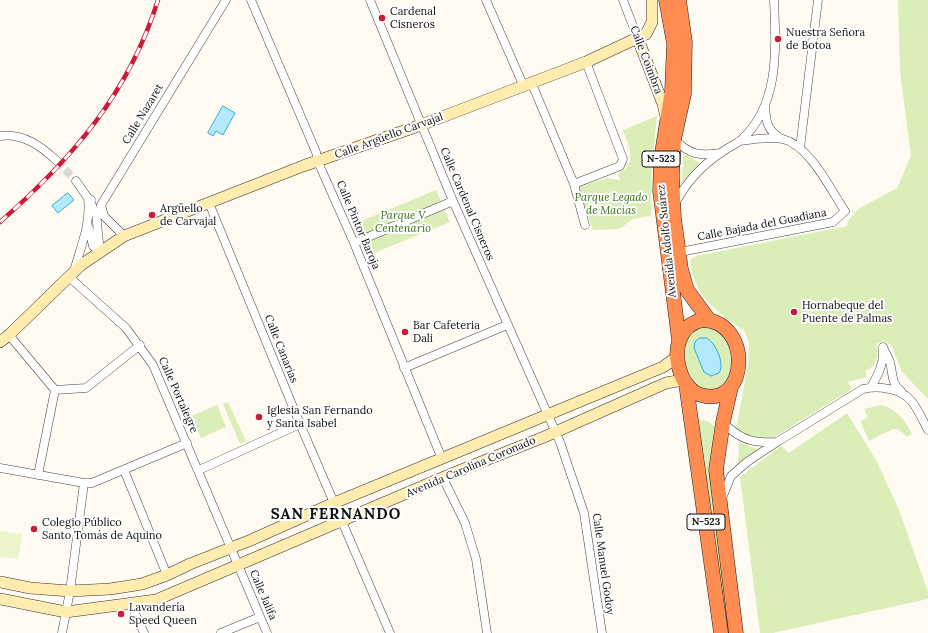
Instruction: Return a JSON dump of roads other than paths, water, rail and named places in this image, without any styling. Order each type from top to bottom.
[{"type":"highway","name":"Avenida Adolfo Suárez","points":[[666,0],[674,44],[672,91],[661,159],[660,191],[679,340]]},
{"type":"highway","name":"Avenida Adolfo Suárez","points":[[679,0],[685,42],[684,94],[674,139],[672,176],[673,206],[681,269],[687,290],[709,320]]},
{"type":"highway","points":[[677,357],[679,340],[682,332],[695,322],[709,320]]},
{"type":"highway","name":"N-523","points":[[709,320],[724,328],[737,344],[739,366],[727,401],[717,453],[716,470],[719,507],[736,633]]},
{"type":"highway","name":"N-523","points":[[677,357],[684,382],[720,633]]},
{"type":"highway","points":[[684,382],[691,390],[706,397],[716,396],[731,387]]},
{"type":"main road","name":"Calle Argüello Carvajal","points":[[5,339],[71,274],[124,236],[303,166],[421,125],[528,85],[638,39],[646,34],[652,22],[652,0]]},
{"type":"main road","name":"Calle Coimbra","points":[[638,39],[663,104],[666,121]]},
{"type":"main road","name":"Avenida Carolina Coronado","points":[[0,582],[30,588],[70,591],[110,589],[142,584],[167,576],[190,564],[334,503],[663,367],[677,357]]},
{"type":"main road","name":"Avenida Carolina Coronado","points":[[0,599],[66,612],[156,600],[556,432],[669,382],[684,382]]},
{"type":"street","name":"Calle Nazaret","points":[[101,205],[226,0]]},
{"type":"street","name":"Calle Pintor Baroja","points":[[251,0],[316,152],[318,162],[354,243],[442,459]]},
{"type":"street","name":"Calle Cardenal Cisneros","points":[[370,0],[453,201],[548,414]]},
{"type":"street","points":[[486,0],[528,85],[574,184],[585,225]]},
{"type":"street","name":"Calle Coimbra","points":[[623,0],[638,39]]},
{"type":"street","points":[[673,206],[689,180],[705,164],[739,141],[755,123],[765,105],[774,73],[774,0]]},
{"type":"street","points":[[765,105],[767,123],[770,130],[783,140],[800,148],[818,0]]},
{"type":"street","points":[[574,184],[620,166],[623,159],[586,62]]},
{"type":"street","points":[[0,136],[20,138],[34,142],[58,161]]},
{"type":"street","points":[[739,141],[770,138],[783,140]]},
{"type":"street","points":[[674,139],[688,152],[697,154],[721,153]]},
{"type":"street","name":"Calle Bajada del Guadiana","points":[[680,252],[833,222],[845,211],[811,159],[800,148]]},
{"type":"street","points":[[76,181],[96,213],[100,252]]},
{"type":"street","points":[[88,198],[101,205],[104,216],[124,236]]},
{"type":"street","name":"Calle Argüello Carvajal","points":[[88,198],[88,224],[93,246],[100,252]]},
{"type":"street","points":[[354,243],[453,201]]},
{"type":"street","name":"Calle Canarias","points":[[209,204],[334,503]]},
{"type":"street","name":"Calle Argüello Carvajal","points":[[71,274],[88,224]]},
{"type":"street","name":"Calle Portalegre","points":[[71,274],[126,328],[140,345],[153,365],[231,547]]},
{"type":"street","points":[[404,368],[507,325]]},
{"type":"street","points":[[5,339],[55,390],[86,388],[140,345]]},
{"type":"street","points":[[871,387],[884,359],[883,347],[890,362],[892,380],[895,386],[909,397],[928,430]]},
{"type":"street","points":[[719,507],[731,476],[747,462],[777,442],[856,392],[871,387],[901,391]]},
{"type":"street","points":[[38,475],[55,390]]},
{"type":"street","points":[[548,414],[556,432]]},
{"type":"street","points":[[199,470],[300,424]]},
{"type":"street","points":[[729,428],[745,440],[762,443],[777,442]]},
{"type":"street","name":"Calle Manuel Godoy","points":[[556,432],[584,513],[602,633]]},
{"type":"street","points":[[0,469],[84,483],[92,483],[187,443]]},
{"type":"street","points":[[124,470],[167,576]]},
{"type":"street","points":[[444,478],[465,523],[476,559],[487,633]]},
{"type":"street","points":[[62,633],[70,591],[84,483]]},
{"type":"street","points":[[334,503],[390,633]]},
{"type":"street","points":[[231,547],[238,565]]},
{"type":"street","name":"Calle Jalifa","points":[[238,565],[267,633]]},
{"type":"street","points":[[130,603],[144,633]]},
{"type":"street","points":[[221,633],[260,617]]},
{"type":"water","points":[[223,106],[235,113],[223,135],[216,131],[213,136],[208,133]]},
{"type":"water","points":[[68,193],[74,200],[58,213],[52,206]]},
{"type":"water","points":[[700,338],[710,340],[716,348],[721,364],[719,373],[711,376],[704,372],[694,348],[695,342]]},
{"type":"tunnel","points":[[57,161],[76,181]]},
{"type":"railway","points":[[0,222],[51,174],[74,149],[95,122],[131,65],[146,34],[158,0]]},
{"type":"place","name":"Cardenal Cisneros","points":[[382,18]]},
{"type":"place","name":"Nuestra Señora de Botoa","points":[[778,39]]},
{"type":"place","name":"Argüello de Carvajal","points":[[152,215]]},
{"type":"place","name":"Hornabeque del Puente de Palmas","points":[[794,312]]},
{"type":"place","name":"Bar Cafeteria Dali","points":[[405,332]]},
{"type":"place","name":"Iglesia San Fernando y Santa Isabel","points":[[259,417]]},
{"type":"place","name":"Colegio Público Santo Tomás de Aquino","points":[[34,529]]},
{"type":"place","name":"Lavandería Speed Queen","points":[[121,614]]},
{"type":"district","name":"SAN FERNANDO","points":[[336,515]]},
{"type":"park label","name":"Parque Legado de Macías","points":[[611,204]]},
{"type":"park label","name":"Parque V Centenario","points":[[403,222]]}]
